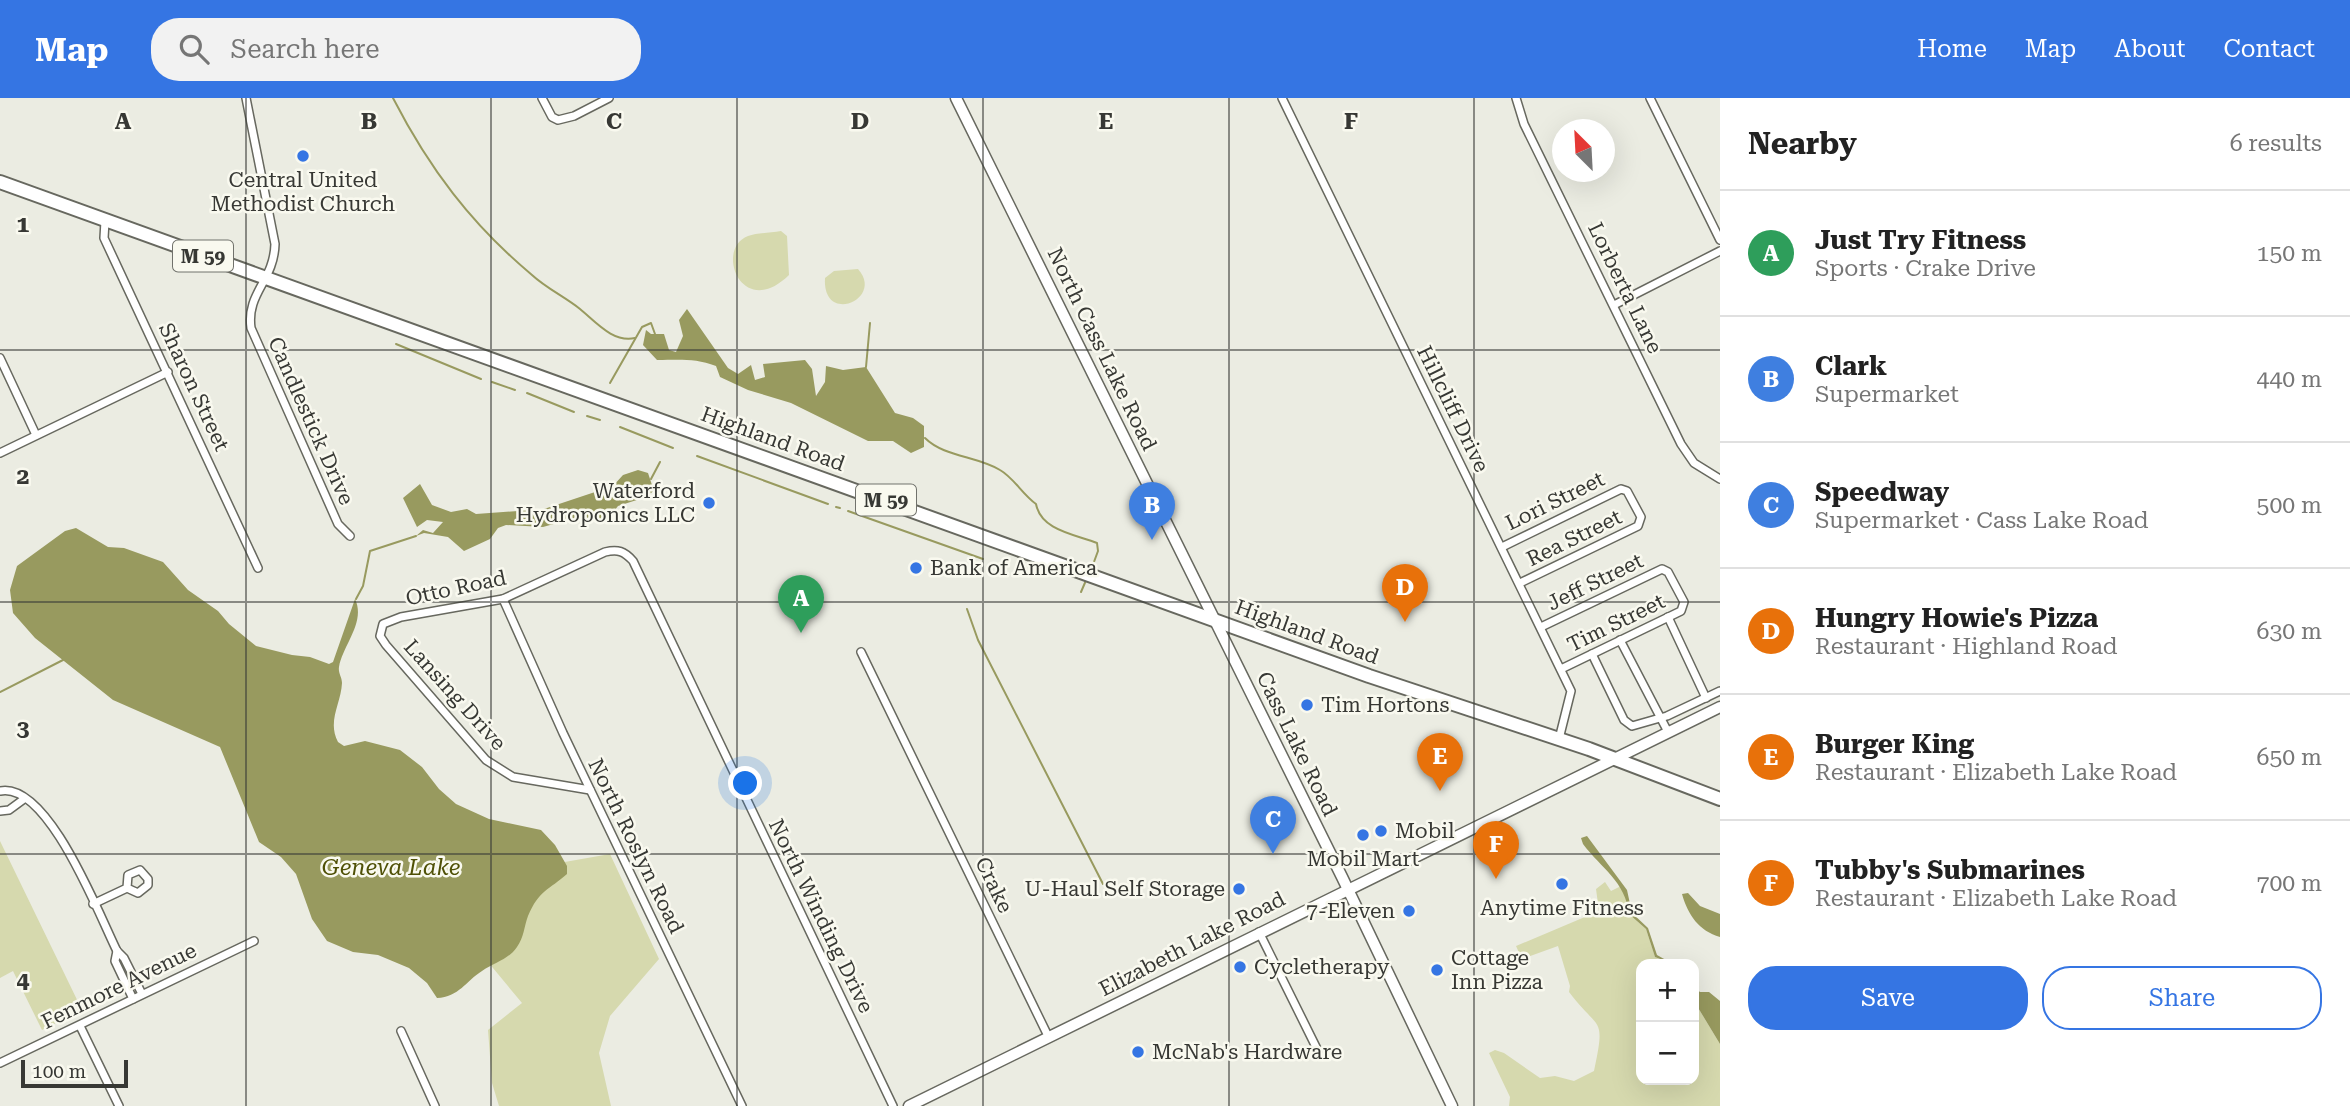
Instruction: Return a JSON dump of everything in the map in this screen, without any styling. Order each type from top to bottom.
[{"type":"highway","name":"Highland Road","points":[[0,183],[1496,720],[1614,759]]},
{"type":"highway","name":"M 59","points":[[1614,759],[1720,799]]},
{"type":"street","points":[[246,98],[275,244],[275,260],[268,280]]},
{"type":"street","points":[[542,98],[552,117],[558,120],[573,116],[609,98]]},
{"type":"street","name":"North Cass Lake Road","points":[[957,98],[1213,618]]},
{"type":"street","name":"Hillcliff Drive","points":[[1282,98],[1571,691],[1559,739]]},
{"type":"street","name":"Lorberta Lane","points":[[1516,98],[1524,124],[1681,444],[1694,463],[1720,479]]},
{"type":"street","points":[[1650,98],[1720,240]]},
{"type":"street","name":"Sharon Street","points":[[105,221],[104,238],[258,568]]},
{"type":"street","points":[[1614,305],[1720,251]]},
{"type":"street","name":"Candlestick Drive","points":[[268,280],[249,308],[255,342],[338,524],[350,536]]},
{"type":"street","points":[[0,358],[36,435]]},
{"type":"street","points":[[0,453],[168,372]]},
{"type":"street","name":"Lori Street","points":[[1502,547],[1625,489]]},
{"type":"street","name":"Rea Street","points":[[1520,583],[1639,526],[1641,521],[1625,489]]},
{"type":"street","name":"Otto Road","points":[[380,636],[380,628],[389,620],[503,599],[606,552],[615,550],[626,553]]},
{"type":"street","name":"North Winding Drive","points":[[626,553],[633,561],[893,1106]]},
{"type":"street","name":"Tim Street","points":[[1561,669],[1684,607],[1665,569]]},
{"type":"street","name":"Jeff Street","points":[[1541,627],[1665,569]]},
{"type":"street","name":"North Roslyn Road","points":[[503,599],[590,790],[742,1106]]},
{"type":"street","points":[[1668,617],[1706,698]]},
{"type":"street","name":"Cass Lake Road","points":[[1213,618],[1348,888],[1452,1106]]},
{"type":"street","name":"Lansing Drive","points":[[380,636],[486,760],[513,777],[590,790]]},
{"type":"street","points":[[1620,640],[1668,732]]},
{"type":"street","name":"Crake","points":[[860,652],[1049,1038]]},
{"type":"street","points":[[1592,654],[1627,723],[1637,727],[1719,694]]},
{"type":"street","name":"Elizabeth Lake Road","points":[[914,1105],[1348,888],[1720,707]]},
{"type":"street","points":[[0,791],[13,791],[54,825],[117,951],[142,994]]},
{"type":"street","points":[[0,811],[9,810],[24,799]]},
{"type":"street","points":[[93,904],[127,888]]},
{"type":"street","points":[[1259,932],[1318,1051]]},
{"type":"street","name":"Fenmore Avenue","points":[[0,1063],[254,941]]},
{"type":"street","points":[[117,951],[115,961],[133,999]]},
{"type":"street","points":[[121,973],[129,969]]},
{"type":"street","points":[[80,1026],[119,1106]]},
{"type":"street","points":[[401,1031],[435,1106]]},
{"type":"shaded area","points":[[781,231],[787,236],[789,275],[772,287],[758,290],[746,286],[738,278],[734,266],[733,254],[738,243],[755,234]]},
{"type":"shaded area","points":[[858,269],[864,280],[864,290],[859,298],[850,303],[833,301],[827,293],[825,278],[834,271]]},
{"type":"shaded area","points":[[0,841],[82,1010],[42,1030],[13,971],[0,978]]},
{"type":"shaded area","points":[[610,854],[659,959],[610,1016],[599,1053],[611,1106],[499,1106],[492,1083],[488,1030],[522,1003],[483,956],[525,869]]},
{"type":"shaded area","points":[[1605,882],[1611,891],[1621,886],[1628,900],[1629,914],[1646,929],[1655,957],[1659,959],[1636,959],[1636,1085],[1699,1085],[1699,1009],[1720,1044],[1720,1106],[1509,1106],[1510,1097],[1489,1053],[1495,1050],[1504,1053],[1540,1078],[1555,1076],[1574,1081],[1594,1071],[1599,1040],[1597,1025],[1569,992],[1570,986],[1558,946],[1522,959],[1516,946],[1599,911],[1596,889]]},
{"type":"water","points":[[687,309],[728,368],[738,374],[751,365],[755,380],[765,377],[763,364],[805,360],[812,369],[816,396],[825,382],[826,366],[843,370],[866,367],[895,413],[913,418],[924,426],[924,447],[911,453],[893,441],[868,441],[791,403],[748,390],[720,377],[716,366],[708,363],[657,360],[643,345],[646,330],[651,334],[664,334],[669,350],[676,352],[683,336],[679,320]]},
{"type":"water","points":[[638,470],[648,473],[654,491],[643,498],[618,506],[605,523],[582,516],[543,527],[506,525],[498,528],[490,539],[464,551],[448,537],[424,533],[416,536],[423,530],[433,533],[443,522],[427,520],[417,527],[403,498],[420,484],[432,505],[451,512],[467,509],[476,514],[544,509],[613,486],[623,475]]},
{"type":"water","name":"Geneva Lake","points":[[76,528],[108,547],[124,548],[163,562],[188,590],[218,611],[229,624],[256,646],[310,657],[329,664],[333,662],[355,599],[358,608],[356,625],[339,667],[342,683],[334,720],[338,742],[344,746],[365,741],[400,750],[422,767],[439,789],[456,804],[489,819],[541,830],[555,845],[567,866],[567,874],[536,901],[517,947],[457,992],[437,998],[427,983],[409,968],[378,955],[353,952],[327,941],[312,919],[296,874],[281,857],[259,842],[220,747],[113,700],[35,638],[13,613],[10,590],[17,566],[65,531]]},
{"type":"water","points":[[1587,836],[1627,890],[1632,913],[1648,928],[1657,955],[1664,959],[1655,957],[1646,929],[1629,914],[1618,884],[1583,844],[1581,838]]},
{"type":"water","points":[[1688,893],[1700,906],[1720,914],[1720,937],[1706,931],[1695,921],[1682,894]]},
{"type":"water","points":[[1699,991],[1709,992],[1720,1001],[1720,1044],[1699,1009]]},
{"type":"waterway","points":[[393,98],[421,148],[453,194],[510,256],[537,280],[605,330],[619,337],[635,338]]},
{"type":"waterway","points":[[610,383],[642,327],[651,323],[655,334]]},
{"type":"waterway","points":[[866,367],[870,323]]},
{"type":"waterway","points":[[396,344],[481,379]]},
{"type":"waterway","points":[[492,382],[515,390]]},
{"type":"waterway","points":[[527,393],[574,412]]},
{"type":"waterway","points":[[587,416],[600,420]]},
{"type":"waterway","points":[[620,427],[673,448]]},
{"type":"waterway","points":[[925,438],[951,453],[1000,470],[1036,504],[1044,520],[1068,534],[1097,543],[1098,551],[1091,570]]},
{"type":"waterway","points":[[697,456],[828,504]]},
{"type":"waterway","points":[[651,479],[660,462]]},
{"type":"waterway","points":[[836,507],[840,508]]},
{"type":"waterway","points":[[848,511],[983,559]]},
{"type":"waterway","points":[[356,599],[363,586],[370,551],[416,536]]},
{"type":"waterway","points":[[995,563],[1000,565]]},
{"type":"waterway","points":[[1081,592],[1087,578]]},
{"type":"waterway","points":[[967,609],[978,640],[1103,884]]},
{"type":"waterway","points":[[0,692],[63,660]]},
{"type":"place","name":"Central United Methodist Church","points":[[303,156]]},
{"type":"place","name":"Waterford Hydroponics LLC","points":[[709,503]]},
{"type":"place","name":"Clark","points":[[1152,540]]},
{"type":"place","name":"Bank of America","points":[[916,568]]},
{"type":"place","name":"Hungry Howie's Pizza","points":[[1405,622]]},
{"type":"place","name":"Just Try Fitness","points":[[801,633]]},
{"type":"place","name":"Tim Hortons","points":[[1307,705]]},
{"type":"place","name":"Burger King","points":[[1440,791]]},
{"type":"place","name":"Mobil","points":[[1381,831]]},
{"type":"place","name":"Mobil Mart","points":[[1363,835]]},
{"type":"place","name":"Speedway","points":[[1273,854]]},
{"type":"place","name":"Tubby's Submarines","points":[[1496,879]]},
{"type":"place","name":"Anytime Fitness","points":[[1562,884]]},
{"type":"place","name":"U-Haul Self Storage","points":[[1239,889]]},
{"type":"place","name":"7-Eleven","points":[[1409,911]]},
{"type":"place","name":"Cycletherapy","points":[[1240,967]]},
{"type":"place","name":"Cottage Inn Pizza","points":[[1437,970]]},
{"type":"place","name":"McNab's Hardware","points":[[1138,1052]]}]
